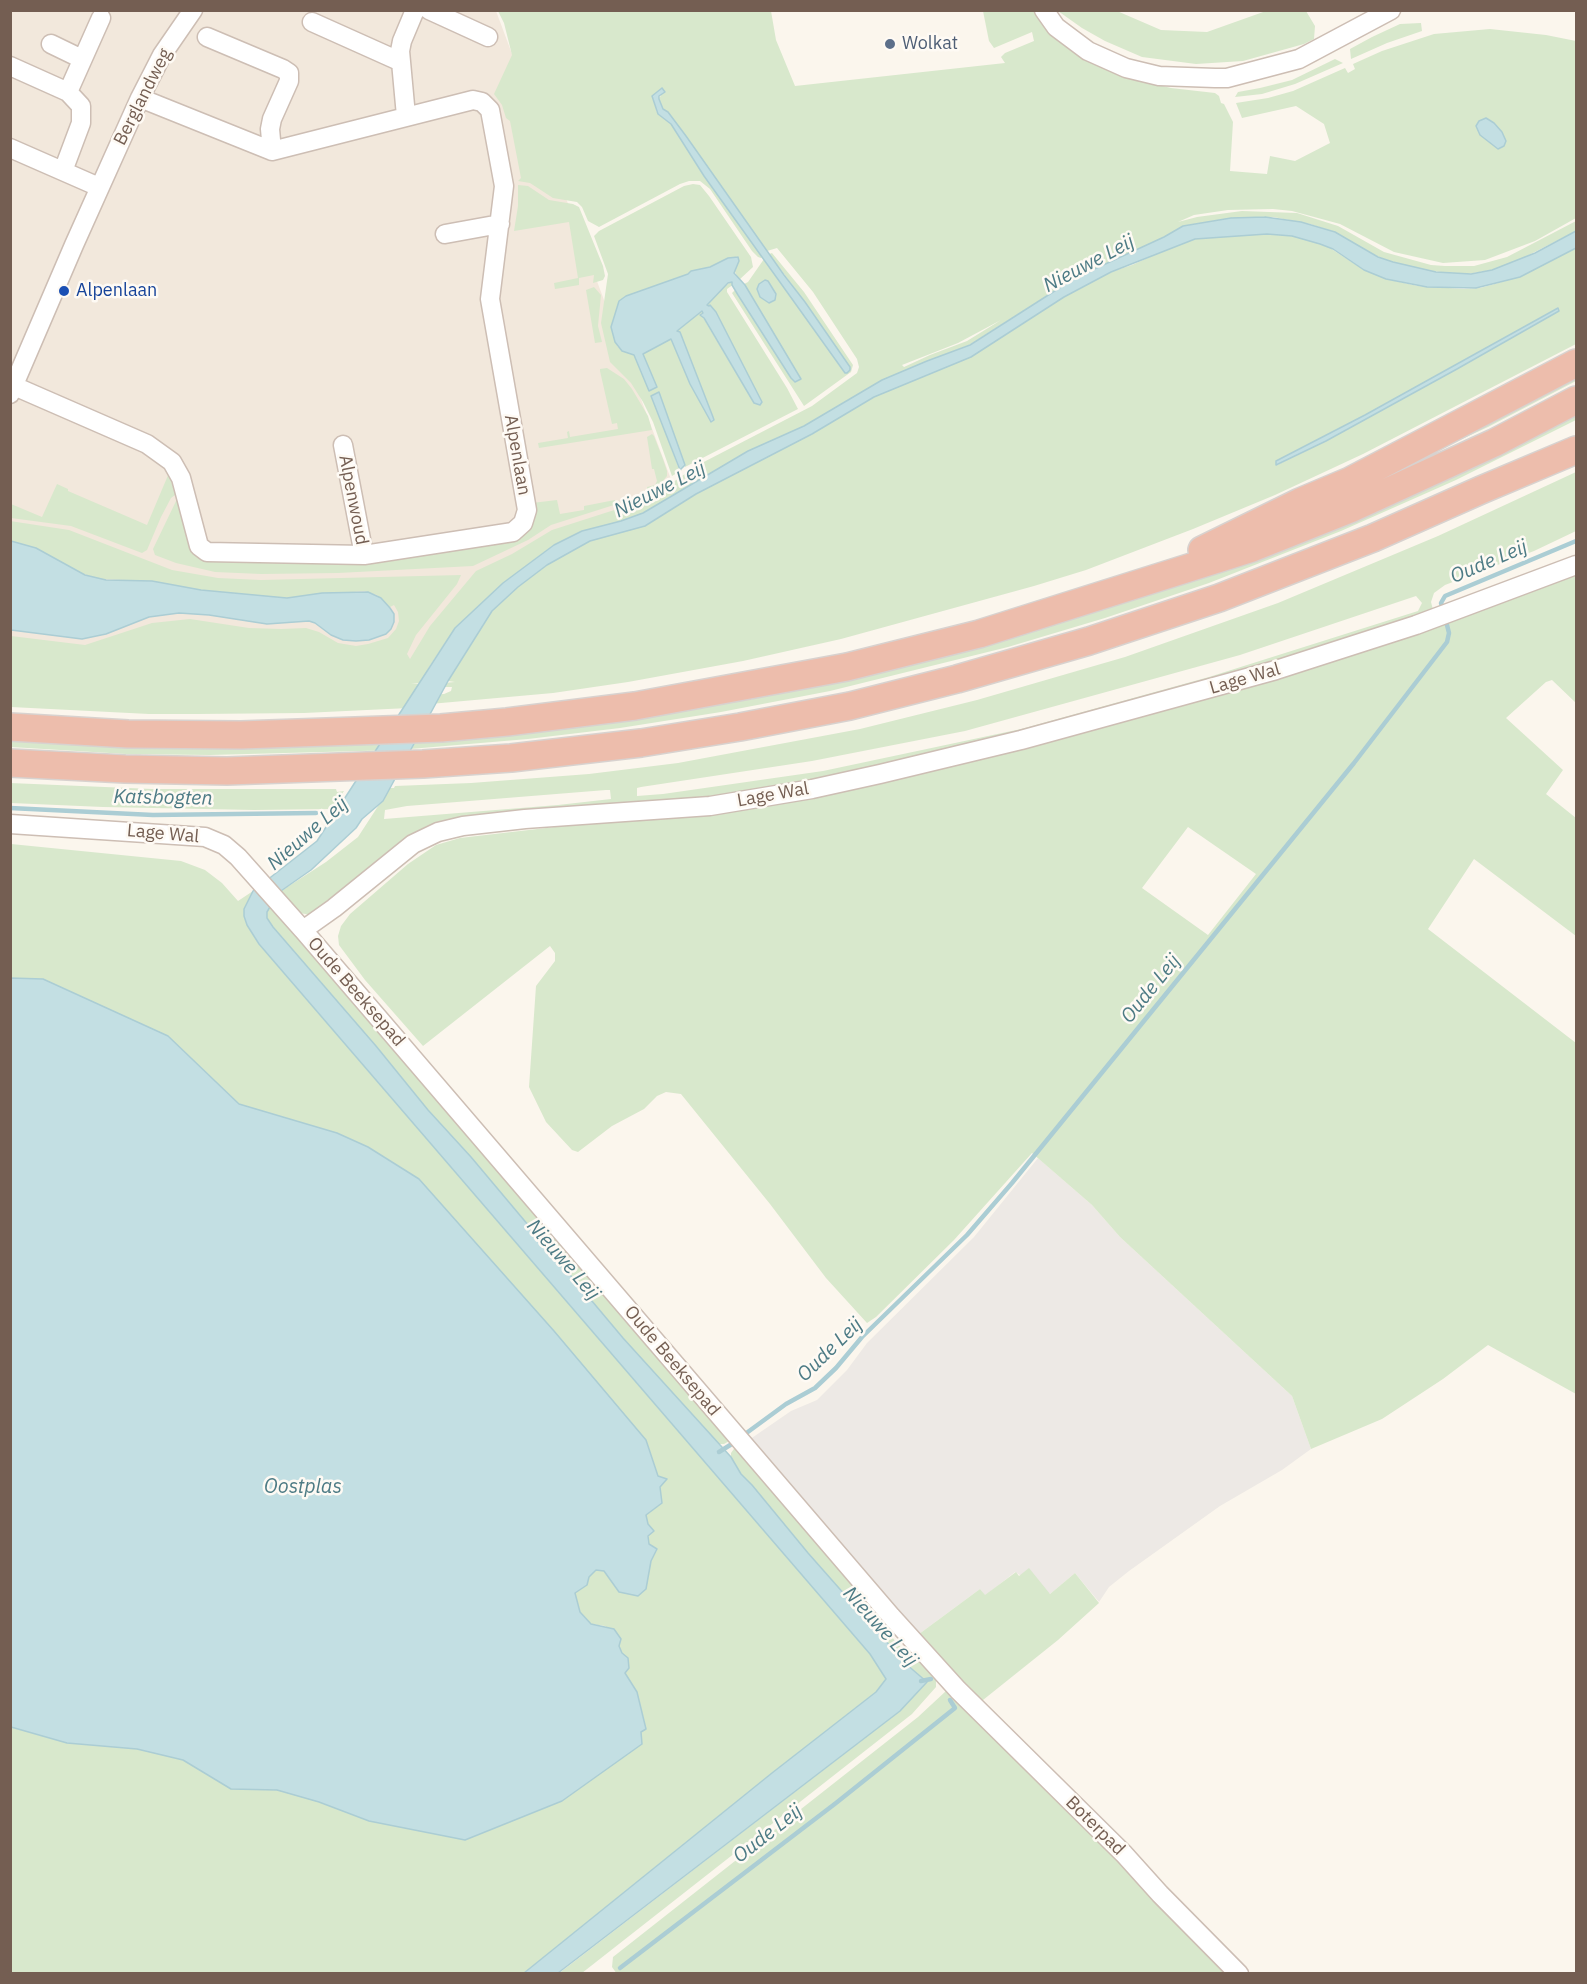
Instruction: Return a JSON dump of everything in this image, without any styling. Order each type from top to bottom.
[{"type":"highway","points":[[1116,592],[1300,502],[1350,481],[1576,363]]},
{"type":"highway","points":[[10,727],[128,734],[241,735],[441,728],[635,706],[836,669],[979,634],[1252,548],[1350,509],[1494,443],[1576,400]]},
{"type":"highway","points":[[1481,490],[1576,434]]},
{"type":"highway","points":[[10,763],[226,771],[423,764],[511,758],[641,743],[850,706],[957,679],[1089,641],[1219,598],[1373,538],[1576,450]]},
{"type":"street","name":"Berglandweg","points":[[12,390],[99,187],[140,98],[162,55],[193,10]]},
{"type":"street","points":[[406,116],[399,61],[402,41],[416,10]]},
{"type":"street","points":[[429,10],[488,37]]},
{"type":"street","points":[[1044,10],[1056,27],[1088,51],[1126,68],[1159,76],[1227,78],[1299,59],[1391,10]]},
{"type":"street","points":[[68,92],[101,18]]},
{"type":"street","points":[[312,22],[399,61]]},
{"type":"street","points":[[140,98],[272,151],[270,129],[272,119],[289,81],[289,73],[207,37]]},
{"type":"street","points":[[51,44],[82,60]]},
{"type":"street","points":[[10,66],[68,92],[81,106],[81,123],[63,171]]},
{"type":"street","name":"Alpenlaan","points":[[12,390],[147,444],[172,462],[181,478],[199,546],[207,552],[364,555],[513,532],[523,524],[527,510],[490,298],[504,186],[490,110],[482,102],[473,99],[272,151]]},
{"type":"street","points":[[10,148],[99,187]]},
{"type":"street","points":[[445,234],[500,224]]},
{"type":"street","name":"Alpenwoud","points":[[342,445],[364,555]]},
{"type":"street","name":"Lage Wal","points":[[10,824],[205,837],[224,845],[238,856],[303,930],[413,844],[438,832],[463,826],[525,819],[710,806],[812,789],[880,774],[1021,740],[1276,670],[1455,610],[1576,565]]},
{"type":"street","name":"Oude Beeksepad","points":[[303,930],[738,1439],[950,1681]]},
{"type":"street","name":"Boterpad","points":[[950,1681],[1124,1854],[1239,1974]]},
{"type":"shaded area","points":[[10,11],[496,11],[672,482],[670,492],[508,562],[427,660],[11,649]]},
{"type":"shaded area","points":[[1038,1158],[1092,1205],[1120,1237],[1292,1396],[1311,1449],[1282,1470],[1220,1506],[1129,1571],[1109,1587],[1099,1602],[1075,1573],[1050,1594],[1015,1572],[985,1596],[980,1589],[915,1637],[746,1442],[791,1411],[817,1400],[847,1370],[867,1343],[974,1237]]},
{"type":"green space","points":[[498,11],[771,11],[776,40],[795,86],[1005,63],[1001,57],[1005,53],[1034,41],[1032,32],[994,48],[989,41],[983,11],[1039,11],[1146,82],[1171,88],[1215,93],[1224,104],[1233,122],[1230,171],[1267,174],[1270,156],[1295,161],[1330,143],[1324,124],[1296,106],[1242,118],[1236,103],[1293,91],[1345,68],[1348,73],[1355,69],[1353,64],[1382,51],[1434,34],[1490,29],[1546,35],[1576,41],[1576,218],[1535,241],[1485,260],[1443,263],[1394,252],[1340,224],[1292,211],[1228,210],[1194,215],[1178,222],[1242,211],[1297,213],[1338,226],[1384,252],[1431,265],[1445,266],[1474,266],[1507,257],[1576,221],[1576,231],[1511,264],[1467,274],[1429,271],[1393,263],[1370,253],[1335,232],[1310,224],[1273,217],[1231,218],[1183,226],[1075,278],[969,345],[882,380],[804,426],[748,451],[643,513],[582,531],[554,545],[503,583],[455,628],[421,683],[411,684],[420,684],[414,696],[444,694],[451,691],[452,687],[441,687],[443,683],[455,682],[448,681],[492,611],[518,587],[572,550],[590,541],[645,526],[696,494],[812,434],[874,397],[971,357],[1064,297],[1111,272],[1181,243],[1195,239],[1243,235],[1292,236],[1327,246],[1364,270],[1386,279],[1418,286],[1464,289],[1480,288],[1516,278],[1576,248],[1576,344],[1363,454],[1275,495],[1193,529],[1086,570],[841,639],[743,661],[628,682],[553,693],[430,704],[409,708],[304,713],[149,714],[11,707],[11,636],[85,645],[152,623],[190,619],[249,628],[306,628],[319,632],[338,643],[356,646],[388,638],[396,629],[399,621],[394,605],[390,607],[377,595],[364,591],[287,598],[201,590],[152,581],[99,579],[78,572],[36,548],[11,541],[10,521],[69,530],[172,570],[218,578],[261,580],[461,575],[457,584],[416,635],[407,654],[410,659],[430,626],[476,571],[512,554],[552,530],[633,504],[660,491],[698,465],[812,406],[857,373],[859,367],[857,359],[813,292],[777,248],[767,251],[686,136],[668,112],[663,109],[659,99],[662,93],[655,93],[658,114],[671,124],[704,176],[763,256],[761,258],[752,251],[710,189],[700,181],[680,184],[599,227],[588,221],[582,207],[577,202],[553,198],[530,183],[518,181],[521,178],[510,121],[506,118],[502,105],[494,94],[512,55],[504,23]],"holes":[[[1559,310],[1326,441],[1277,465],[1276,463]],[[1001,320],[967,341],[904,367],[902,365],[958,343]]]},
{"type":"green space","points":[[1058,11],[1117,11],[1161,30],[1207,32],[1266,11],[1306,11],[1315,26],[1314,39],[1304,44],[1243,61],[1196,64],[1142,57],[1105,41]]},
{"type":"green space","points":[[1421,23],[1422,31],[1351,59],[1350,49],[1372,37],[1400,24]]},
{"type":"green space","points":[[1335,59],[1343,63],[1295,84],[1262,94],[1235,97],[1238,92],[1292,80]]},
{"type":"green space","points":[[518,185],[528,186],[549,200],[579,207],[603,266],[605,276],[603,280],[593,283],[594,275],[579,278],[579,285],[555,289],[554,283],[578,278],[569,222],[514,231],[518,206]]},
{"type":"green space","points":[[700,185],[709,196],[751,257],[753,267],[739,280],[728,258],[710,267],[626,296],[619,301],[616,310],[617,346],[622,351],[634,354],[650,390],[657,387],[643,354],[671,339],[690,384],[711,422],[713,417],[680,333],[677,331],[702,311],[701,314],[754,403],[760,399],[716,312],[707,304],[732,281],[734,284],[727,289],[727,292],[798,409],[685,467],[659,393],[662,423],[679,469],[682,470],[672,476],[653,422],[643,402],[631,383],[610,362],[601,323],[608,274],[594,236],[599,231],[684,186]]},
{"type":"green space","points":[[772,253],[804,292],[853,365],[851,372],[804,406],[732,293],[735,290],[791,378],[795,382],[801,379],[744,284],[748,282],[764,259],[845,373],[850,370],[805,302],[769,254]]},
{"type":"green space","points":[[594,287],[601,295],[598,326],[602,342],[595,343],[586,290]]},
{"type":"green space","points":[[607,368],[624,379],[632,389],[648,416],[652,430],[539,448],[538,443],[568,438],[567,432],[569,431],[570,437],[618,429],[617,423],[612,424],[600,371],[600,369]]},
{"type":"green space","points":[[1576,374],[1576,381],[1488,427],[1408,464]]},
{"type":"green space","points":[[1576,411],[1576,420],[1456,480],[1341,531],[1209,583],[1008,647],[830,691],[620,728],[528,739],[398,750],[210,755],[126,754],[11,747],[10,740],[263,748],[439,740],[608,722],[753,699],[830,683],[935,659],[1030,633],[1200,578]]},
{"type":"green space","points":[[652,434],[663,459],[667,476],[657,488],[643,495],[647,487],[655,485],[657,481],[654,469],[652,469],[647,437]]},
{"type":"green space","points":[[1576,472],[1576,531],[1534,551],[1445,585],[1434,593],[1431,602],[1433,610],[1366,636],[932,758],[720,799],[466,820],[312,915],[299,913],[278,893],[326,862],[358,837],[388,788],[589,774],[678,763],[860,729],[977,700],[1125,657],[1278,603],[1438,536]],"holes":[[[1416,596],[1422,603],[1418,611],[1209,677],[1021,729],[823,771],[637,796],[637,788],[641,787],[812,761],[965,731],[1240,655]],[[610,790],[611,799],[384,819],[385,810],[407,806]]]},
{"type":"green space","points":[[169,473],[175,495],[161,517],[147,550],[142,553],[71,526],[11,518],[11,504],[42,517],[57,484],[68,491],[147,525]]},
{"type":"green space","points":[[177,499],[180,499],[187,537],[199,552],[507,540],[532,503],[557,500],[560,514],[584,510],[584,506],[615,500],[617,504],[551,525],[528,540],[473,566],[338,573],[261,574],[215,572],[176,563],[155,555],[153,549]]},
{"type":"green space","points":[[1576,570],[1576,703],[1552,680],[1546,682],[1506,718],[1563,770],[1546,794],[1576,818],[1576,936],[1474,859],[1428,929],[1576,1043],[1576,1394],[1488,1345],[1443,1379],[1382,1419],[1311,1449],[1292,1396],[1120,1237],[1092,1205],[1032,1153],[954,1240],[876,1317],[867,1323],[826,1278],[770,1204],[681,1094],[666,1092],[657,1096],[644,1109],[612,1126],[578,1152],[572,1150],[546,1122],[529,1087],[536,986],[555,961],[555,953],[550,946],[423,1046],[365,980],[339,945],[338,936],[341,926],[350,914],[408,864],[436,845],[460,838],[639,820],[927,769]],"holes":[[[1188,827],[1256,874],[1208,935],[1142,888]]]},
{"type":"green space","points":[[10,783],[152,789],[336,789],[337,792],[344,791],[332,809],[103,807],[11,803]]},
{"type":"green space","points":[[11,844],[181,861],[205,870],[222,883],[238,901],[253,891],[244,909],[247,925],[259,944],[870,1654],[886,1679],[876,1692],[524,1973],[11,1973],[10,1727],[67,1743],[137,1749],[183,1760],[231,1789],[277,1790],[319,1802],[641,1732],[646,1728],[637,1692],[625,1673],[619,1645],[621,1639],[605,1626],[591,1624],[580,1612],[575,1593],[587,1585],[589,1577],[596,1570],[604,1571],[619,1592],[646,1589],[651,1561],[657,1550],[649,1544],[646,1515],[291,1120],[239,1104],[168,1036],[43,979],[11,978]]},
{"type":"green space","points":[[272,902],[731,1440],[718,1444],[623,1338],[471,1157],[428,1110],[273,927],[266,912]]},
{"type":"green space","points":[[736,1446],[890,1621],[890,1635],[905,1652],[911,1648],[936,1676],[936,1687],[912,1714],[582,1973],[558,1974],[900,1711],[927,1682],[906,1664],[741,1474],[731,1457]]},
{"type":"green space","points":[[1029,1568],[1050,1594],[1075,1573],[1099,1603],[1058,1640],[978,1704],[915,1637],[980,1589],[985,1595],[1016,1572],[1019,1576]]},
{"type":"green space","points":[[946,1691],[963,1709],[973,1715],[1231,1973],[617,1974],[612,1967],[613,1957],[918,1717]]},
{"type":"water","points":[[662,88],[665,92],[659,96],[659,99],[663,109],[668,112],[686,136],[805,302],[850,367],[847,373],[704,176],[671,124],[658,114],[652,96]]},
{"type":"water","points":[[1486,118],[1502,132],[1506,141],[1504,146],[1498,149],[1480,135],[1476,126],[1479,121]]},
{"type":"water","points":[[1265,217],[1301,222],[1335,232],[1378,257],[1436,272],[1471,274],[1492,270],[1535,253],[1576,231],[1576,248],[1520,277],[1476,288],[1427,287],[1386,279],[1364,270],[1333,249],[1320,244],[1292,236],[1267,234],[1195,239],[1111,272],[1064,297],[971,357],[874,397],[812,434],[696,494],[645,526],[590,541],[547,565],[492,611],[448,681],[383,801],[311,870],[278,893],[267,912],[267,918],[273,927],[623,1338],[731,1457],[741,1474],[906,1664],[927,1682],[900,1711],[558,1973],[524,1973],[876,1692],[886,1679],[870,1654],[259,944],[247,925],[244,909],[253,891],[317,841],[455,628],[503,583],[554,545],[582,531],[643,513],[748,451],[804,426],[882,380],[970,345],[1075,278],[1183,226],[1231,218]]},
{"type":"water","points":[[738,257],[739,261],[734,273],[745,285],[801,379],[795,382],[791,378],[732,282],[728,283],[707,305],[710,305],[716,312],[762,402],[760,405],[754,403],[704,318],[700,315],[702,311],[677,331],[680,332],[713,417],[714,420],[711,422],[690,384],[671,339],[643,354],[657,387],[649,391],[634,355],[622,351],[615,342],[611,327],[619,301],[626,296],[691,271],[710,267],[728,258]]},
{"type":"water","points":[[765,280],[776,294],[775,300],[769,303],[760,297],[757,289],[759,284]]},
{"type":"water","points":[[1558,308],[1559,311],[1457,369],[1326,441],[1276,465],[1276,461],[1365,415]]},
{"type":"water","points":[[659,392],[685,465],[680,470],[651,396]]},
{"type":"water","points":[[11,541],[36,548],[85,575],[106,580],[152,581],[201,590],[287,598],[322,593],[368,592],[381,598],[390,608],[394,614],[394,622],[386,634],[369,640],[356,641],[343,640],[331,635],[309,621],[267,624],[179,613],[149,617],[106,634],[82,639],[11,630]]},
{"type":"water","name":"Oostplas","points":[[10,978],[43,979],[168,1036],[239,1104],[337,1133],[368,1147],[419,1179],[554,1331],[646,1440],[658,1476],[667,1479],[660,1487],[662,1503],[646,1515],[648,1524],[654,1531],[648,1536],[649,1544],[657,1549],[651,1561],[646,1589],[638,1596],[619,1592],[604,1571],[596,1570],[589,1577],[587,1585],[575,1593],[580,1612],[591,1624],[614,1629],[621,1639],[619,1646],[628,1658],[629,1668],[625,1673],[637,1692],[646,1729],[641,1732],[642,1744],[562,1801],[465,1840],[369,1821],[319,1802],[277,1790],[231,1789],[183,1760],[137,1749],[67,1743],[11,1727]]},
{"type":"waterway","name":"Oude Leij","points":[[1443,609],[1441,603],[1445,596],[1576,541]]},
{"type":"waterway","name":"Oude Leij","points":[[741,1437],[786,1404],[815,1388],[836,1368],[862,1337],[967,1235],[1012,1183],[1354,763],[1447,642],[1449,633],[1445,617]]},
{"type":"waterway","name":"Katsbogten","points":[[10,808],[153,815],[316,813]]},
{"type":"waterway","name":"Oude Leij","points":[[719,1452],[735,1442]]},
{"type":"waterway","name":"Oude Leij","points":[[921,1681],[931,1679]]},
{"type":"waterway","name":"Oude Leij","points":[[620,1968],[836,1803],[955,1708],[950,1700]]},
{"type":"place","name":"Wolkat","points":[[890,44]]},
{"type":"place","name":"Alpenlaan","points":[[64,291]]},
{"type":"water label","name":"Nieuwe Leij","points":[[1089,264]]},
{"type":"water label","name":"Nieuwe Leij","points":[[660,490]]},
{"type":"water label","name":"Nieuwe Leij","points":[[308,834]]},
{"type":"water label","name":"Nieuwe Leij","points":[[563,1260]]},
{"type":"water label","name":"Nieuwe Leij","points":[[880,1627]]}]
